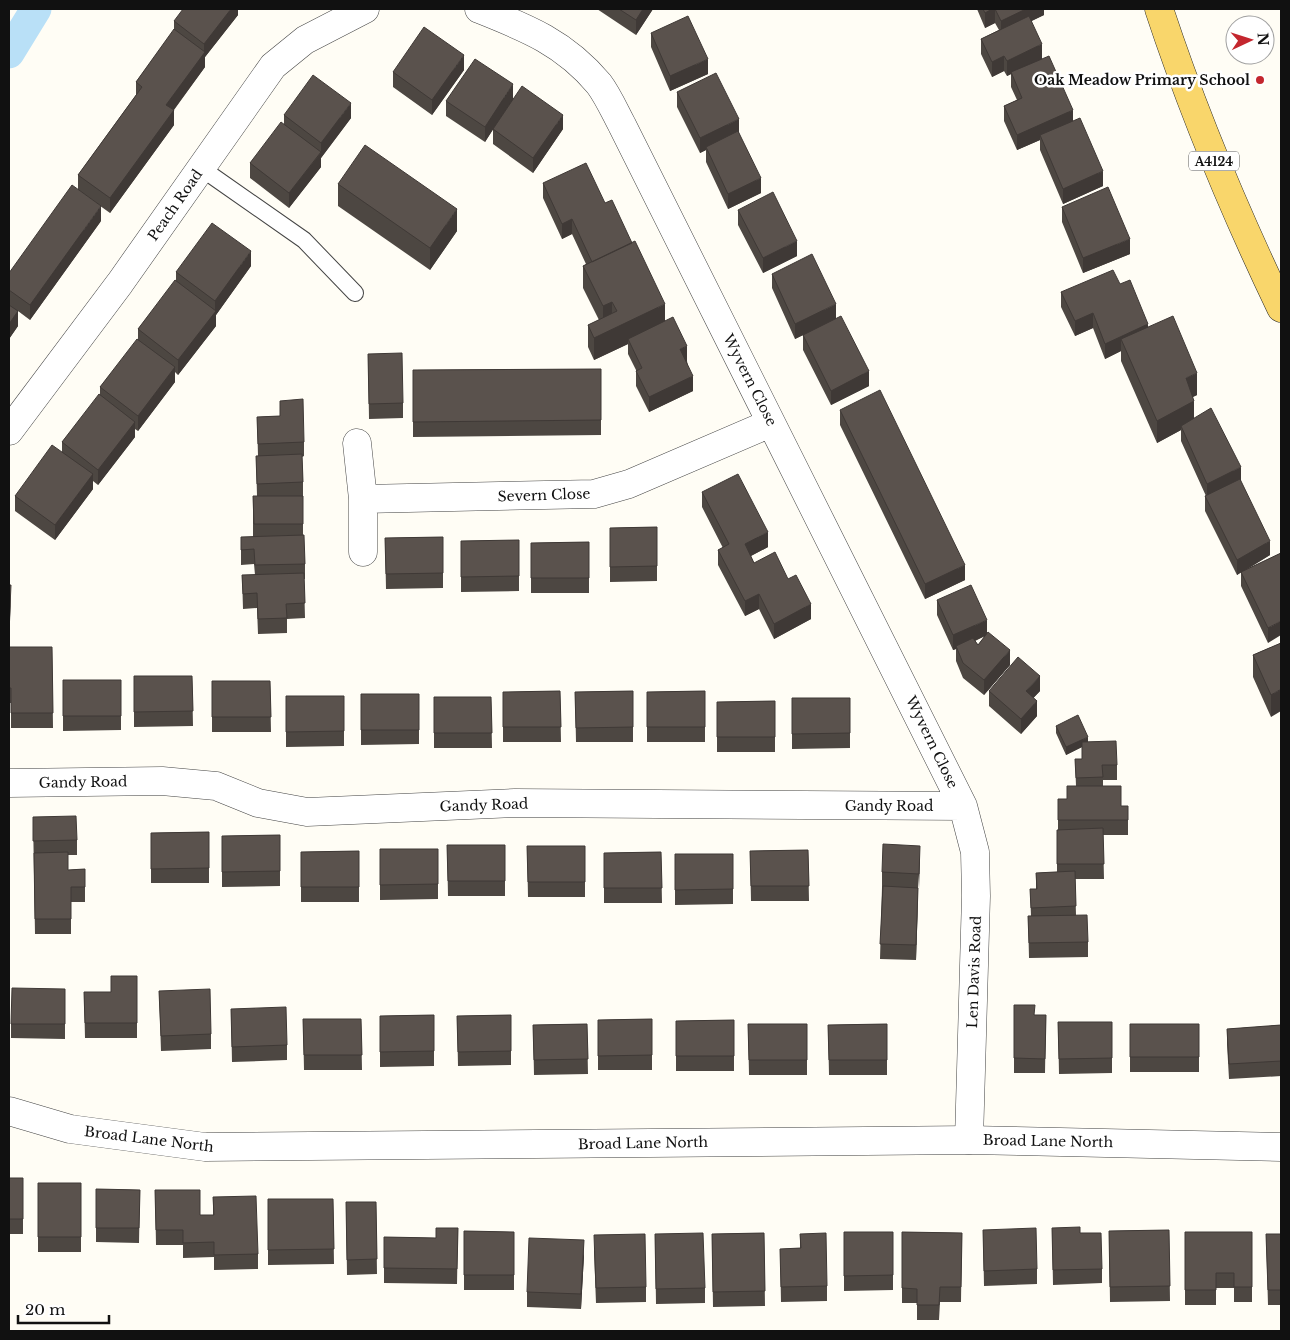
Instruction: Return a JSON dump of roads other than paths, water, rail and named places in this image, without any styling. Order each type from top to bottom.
[{"type":"main road","name":"A4124","points":[[1159,9],[1179,70],[1216,166],[1281,308]]},
{"type":"street","name":"Peach Road","points":[[9,431],[120,282],[273,66],[305,40],[365,9]]},
{"type":"street","name":"Wyvern Close","points":[[479,9],[534,31],[576,59],[600,86],[622,125],[771,423],[826,528],[964,806]]},
{"type":"street","name":"Severn Close","points":[[363,499],[594,494],[630,484],[771,423]]},
{"type":"street","points":[[357,443],[363,499],[363,552]]},
{"type":"street","name":"Gandy Road","points":[[9,783],[162,781],[216,786],[258,803],[306,812],[515,804],[964,806]]},
{"type":"street","name":"Len Davis Road","points":[[964,806],[975,852],[976,896],[969,1140]]},
{"type":"street","name":"Broad Lane North","points":[[9,1111],[70,1129],[205,1147],[969,1140],[1281,1147]]},
{"type":"lane","points":[[201,168],[304,240],[355,293]]},
{"type":"waterway","points":[[9,53],[36,9]]},
{"type":"place","name":"Oak Meadow Primary School","points":[[1260,80]]}]
